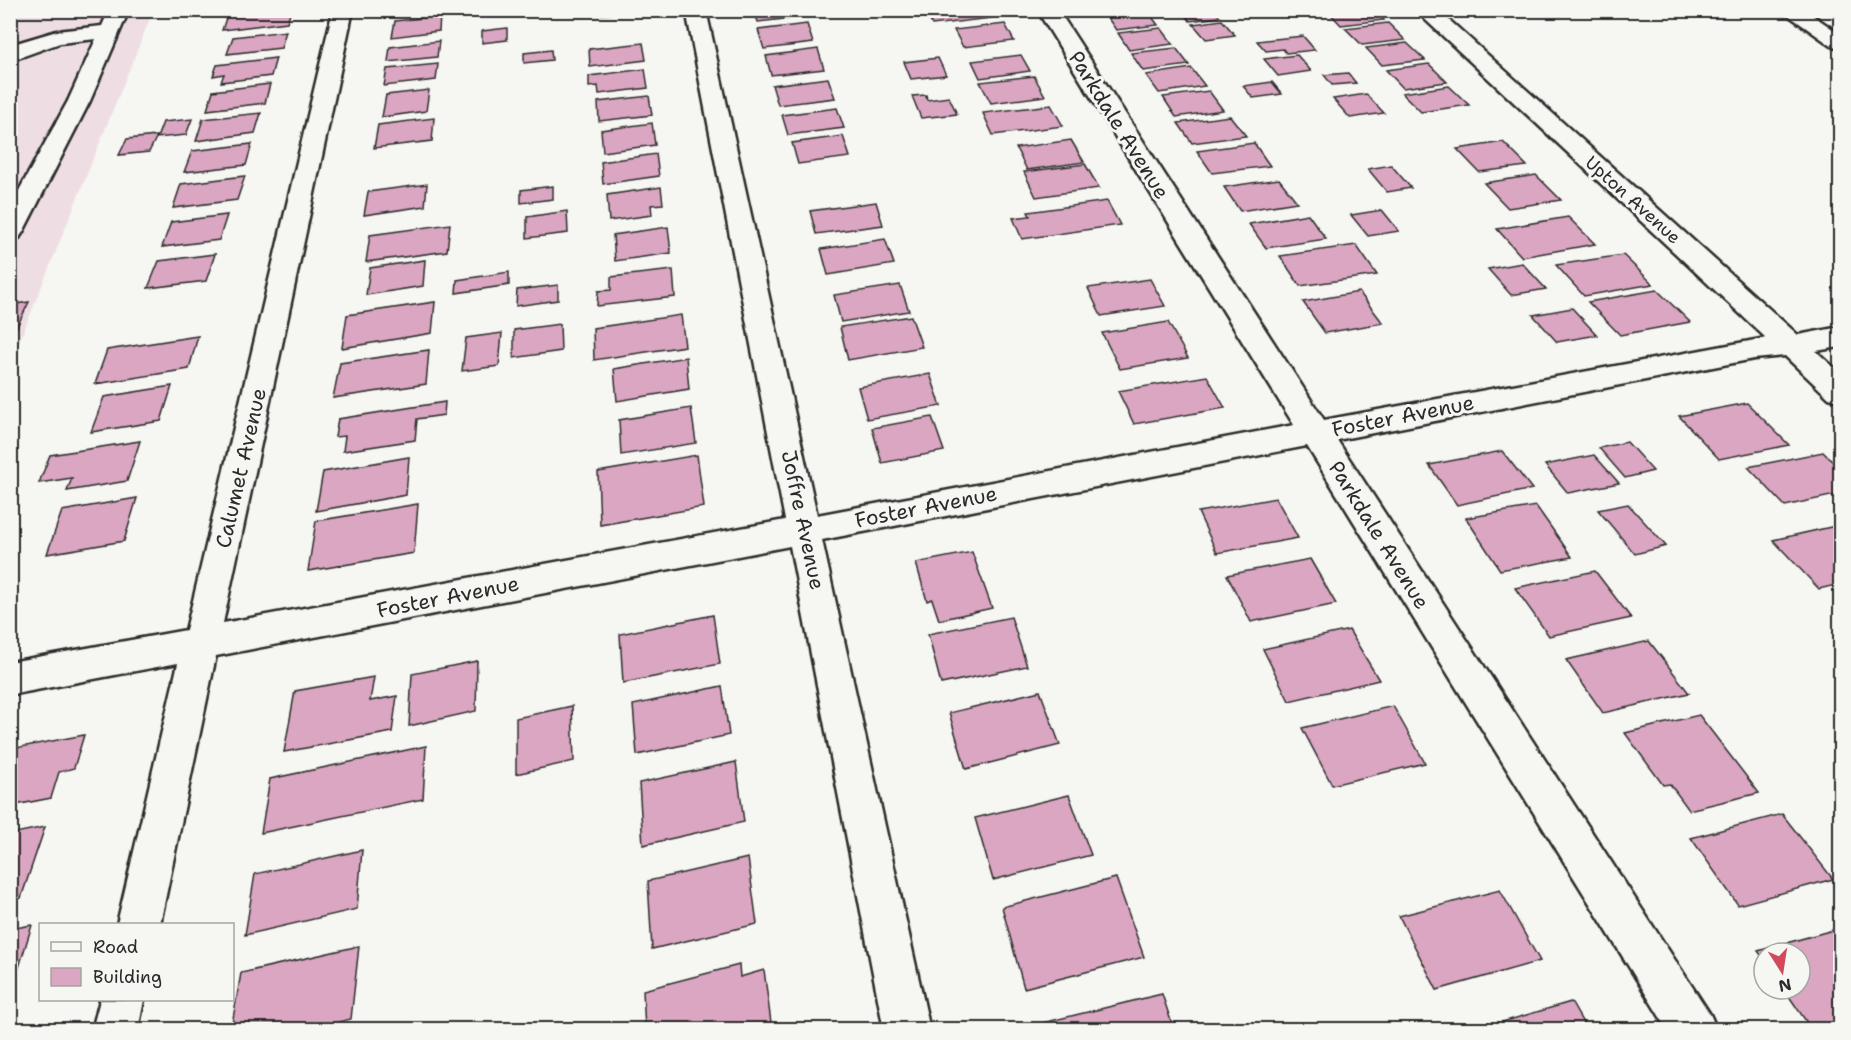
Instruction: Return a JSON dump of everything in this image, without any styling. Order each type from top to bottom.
[{"type":"street","name":"Calumet Avenue","points":[[138,923],[343,10]]},
{"type":"street","name":"Joffre Avenue","points":[[696,10],[806,530],[907,1029]]},
{"type":"street","name":"Parkdale Avenue","points":[[1047,10],[1694,1029]]},
{"type":"street","name":"Upton Avenue","points":[[1425,10],[1840,390]]},
{"type":"street","points":[[1791,10],[1840,43]]},
{"type":"street","points":[[10,55],[15,51],[57,37],[115,21]]},
{"type":"street","points":[[10,232],[79,100],[115,21]]},
{"type":"street","name":"Foster Avenue","points":[[10,679],[1754,349],[1791,346],[1840,336]]},
{"type":"street","points":[[115,1029],[122,1001]]},
{"type":"shaded area","points":[[11,11],[153,11],[11,362]]},
{"type":"building","points":[[291,10],[287,22],[222,30],[227,15]]},
{"type":"building","points":[[583,10],[637,10],[637,11],[583,16]]},
{"type":"building","points":[[754,10],[800,10],[802,17],[758,22]]},
{"type":"building","points":[[925,10],[987,10],[992,18],[932,25]]},
{"type":"building","points":[[1147,10],[1158,25],[1116,30],[1105,14]]},
{"type":"building","points":[[1182,10],[1215,10],[1220,17],[1190,21]]},
{"type":"building","points":[[1327,10],[1374,10],[1384,20],[1341,25]]},
{"type":"building","points":[[440,16],[439,31],[392,37],[395,21]]},
{"type":"building","points":[[1222,20],[1235,35],[1206,39],[1193,24]]},
{"type":"building","points":[[1388,23],[1405,40],[1362,45],[1345,28]]},
{"type":"building","points":[[807,24],[813,43],[764,49],[758,30]]},
{"type":"building","points":[[1005,24],[1014,41],[963,47],[954,30]]},
{"type":"building","points":[[507,28],[507,40],[482,43],[482,31]]},
{"type":"building","points":[[1161,28],[1173,44],[1129,50],[1118,33]]},
{"type":"building","points":[[286,31],[281,48],[227,54],[233,37]]},
{"type":"building","points":[[1303,36],[1315,50],[1286,53],[1283,49],[1266,51],[1257,41]]},
{"type":"building","points":[[439,41],[437,57],[388,62],[390,47]]},
{"type":"building","points":[[643,43],[646,60],[590,67],[589,49]]},
{"type":"building","points":[[1407,43],[1425,60],[1382,65],[1366,48]]},
{"type":"building","points":[[1176,48],[1189,65],[1143,71],[1131,53]]},
{"type":"building","points":[[818,49],[824,69],[771,75],[766,56]]},
{"type":"building","points":[[551,50],[552,60],[524,63],[524,53]]},
{"type":"building","points":[[1021,55],[1030,71],[980,78],[972,61]]},
{"type":"building","points":[[1297,55],[1311,71],[1278,76],[1264,59]]},
{"type":"building","points":[[276,58],[271,76],[221,82],[224,74],[213,76],[217,65]]},
{"type":"building","points":[[938,58],[946,75],[911,79],[904,62]]},
{"type":"building","points":[[438,64],[436,80],[384,86],[387,69]]},
{"type":"building","points":[[1429,64],[1447,82],[1403,88],[1386,70]]},
{"type":"building","points":[[1191,68],[1205,86],[1159,93],[1146,75]]},
{"type":"building","points":[[645,69],[648,88],[599,94],[598,86],[589,87],[589,76]]},
{"type":"building","points":[[1348,73],[1356,83],[1332,85],[1324,75]]},
{"type":"building","points":[[1034,76],[1045,96],[991,103],[980,82]]},
{"type":"building","points":[[828,78],[835,98],[778,105],[772,85]]},
{"type":"building","points":[[1272,82],[1282,94],[1253,98],[1243,86]]},
{"type":"building","points":[[270,84],[265,103],[207,110],[213,91]]},
{"type":"building","points":[[1449,86],[1469,105],[1421,112],[1402,93]]},
{"type":"building","points":[[429,90],[426,111],[382,117],[386,95]]},
{"type":"building","points":[[1209,91],[1223,110],[1176,117],[1163,97]]},
{"type":"building","points":[[1366,94],[1384,113],[1350,118],[1333,99]]},
{"type":"building","points":[[926,95],[927,100],[949,97],[957,114],[921,118],[912,96]]},
{"type":"building","points":[[649,96],[652,115],[599,121],[598,102]]},
{"type":"building","points":[[1051,105],[1063,126],[993,135],[983,113]]},
{"type":"building","points":[[837,108],[844,128],[788,135],[782,115]]},
{"type":"building","points":[[261,113],[255,133],[196,141],[203,119]]},
{"type":"building","points":[[1230,116],[1246,136],[1192,143],[1178,123]]},
{"type":"building","points":[[434,118],[432,141],[374,148],[378,125]]},
{"type":"building","points":[[192,119],[186,135],[157,138],[163,122]]},
{"type":"building","points":[[652,123],[655,145],[603,152],[601,130]]},
{"type":"building","points":[[157,136],[149,152],[119,155],[127,139]]},
{"type":"building","points":[[843,136],[850,157],[798,164],[792,143]]},
{"type":"building","points":[[1071,140],[1084,162],[1027,170],[1016,148]]},
{"type":"building","points":[[1503,142],[1527,166],[1479,172],[1457,149]]},
{"type":"building","points":[[1254,143],[1270,166],[1212,173],[1197,151]]},
{"type":"building","points":[[252,144],[246,165],[184,172],[192,151]]},
{"type":"building","points":[[656,154],[659,176],[603,184],[601,162]]},
{"type":"building","points":[[1085,164],[1099,188],[1036,197],[1024,172]]},
{"type":"building","points":[[1391,165],[1411,188],[1387,192],[1368,169]]},
{"type":"building","points":[[1536,175],[1561,200],[1508,208],[1484,183]]},
{"type":"building","points":[[245,176],[237,200],[173,208],[181,184]]},
{"type":"building","points":[[1279,179],[1297,202],[1240,211],[1224,187]]},
{"type":"building","points":[[427,184],[425,206],[364,215],[368,192]]},
{"type":"building","points":[[553,186],[553,199],[521,203],[521,190]]},
{"type":"building","points":[[661,187],[663,204],[651,205],[652,215],[609,221],[607,195]]},
{"type":"building","points":[[1107,201],[1120,225],[1022,239],[1013,218],[1030,216],[1028,212]]},
{"type":"building","points":[[876,202],[883,225],[816,234],[810,211]]},
{"type":"building","points":[[1382,210],[1399,231],[1368,236],[1351,215]]},
{"type":"building","points":[[567,211],[568,233],[527,238],[527,217]]},
{"type":"building","points":[[1308,214],[1326,239],[1266,248],[1249,224]]},
{"type":"building","points":[[227,215],[219,240],[162,247],[171,222]]},
{"type":"building","points":[[1568,217],[1595,244],[1522,257],[1497,229]]},
{"type":"building","points":[[450,224],[447,251],[366,262],[370,235]]},
{"type":"building","points":[[668,227],[671,253],[615,261],[613,235]]},
{"type":"building","points":[[885,239],[894,264],[828,275],[821,249]]},
{"type":"building","points":[[1356,245],[1377,275],[1300,286],[1280,256]]},
{"type":"building","points":[[215,254],[206,281],[148,288],[159,261]]},
{"type":"building","points":[[1623,255],[1653,284],[1584,296],[1556,265]]},
{"type":"building","points":[[425,260],[423,286],[366,295],[370,268]]},
{"type":"building","points":[[1522,263],[1546,289],[1511,295],[1488,269]]},
{"type":"building","points":[[673,270],[675,297],[597,306],[598,291],[611,290],[611,277]]},
{"type":"building","points":[[509,272],[509,285],[456,293],[457,280]]},
{"type":"building","points":[[1150,279],[1165,306],[1101,316],[1088,288]]},
{"type":"building","points":[[558,285],[558,300],[516,306],[517,290]]},
{"type":"building","points":[[900,285],[909,311],[841,322],[834,295]]},
{"type":"building","points":[[1657,290],[1690,322],[1620,335],[1588,302]]},
{"type":"building","points":[[1359,292],[1383,323],[1325,333],[1303,302]]},
{"type":"building","points":[[29,302],[10,341],[10,305]]},
{"type":"building","points":[[435,302],[432,333],[342,348],[347,315]]},
{"type":"building","points":[[1572,308],[1597,335],[1557,342],[1533,315]]},
{"type":"building","points":[[681,315],[685,346],[594,360],[593,328]]},
{"type":"building","points":[[911,316],[922,347],[848,360],[840,327]]},
{"type":"building","points":[[1168,322],[1188,358],[1120,369],[1102,333]]},
{"type":"building","points":[[560,324],[561,351],[514,358],[514,330]]},
{"type":"building","points":[[502,333],[499,366],[462,371],[466,338]]},
{"type":"building","points":[[198,336],[189,369],[95,384],[107,350]]},
{"type":"building","points":[[429,350],[426,384],[333,398],[340,363]]},
{"type":"building","points":[[686,357],[689,389],[617,401],[614,369]]},
{"type":"building","points":[[930,374],[941,406],[867,419],[858,387]]},
{"type":"building","points":[[1207,376],[1225,408],[1134,424],[1118,391]]},
{"type":"building","points":[[172,386],[161,421],[91,432],[104,397]]},
{"type":"building","points":[[445,402],[444,415],[417,419],[415,440],[343,451],[345,436],[335,437],[338,419]]},
{"type":"building","points":[[1747,403],[1789,445],[1719,459],[1679,416]]},
{"type":"building","points":[[691,408],[696,443],[621,455],[619,420]]},
{"type":"building","points":[[932,417],[944,451],[882,463],[872,428]]},
{"type":"building","points":[[140,441],[127,481],[67,491],[72,478],[39,483],[50,455]]},
{"type":"building","points":[[1627,442],[1653,471],[1625,478],[1599,448]]},
{"type":"building","points":[[1502,451],[1532,489],[1457,505],[1429,465]]},
{"type":"building","points":[[1823,452],[1840,469],[1840,494],[1785,506],[1748,467]]},
{"type":"building","points":[[697,455],[704,507],[600,525],[598,472]]},
{"type":"building","points":[[1594,455],[1619,483],[1568,493],[1545,465]]},
{"type":"building","points":[[409,457],[406,495],[316,511],[323,472]]},
{"type":"building","points":[[137,498],[124,541],[47,554],[62,511]]},
{"type":"building","points":[[1276,498],[1298,538],[1217,553],[1198,512]]},
{"type":"building","points":[[418,504],[414,553],[308,571],[316,521]]},
{"type":"building","points":[[1628,504],[1666,546],[1635,554],[1598,510]]},
{"type":"building","points":[[1536,506],[1572,557],[1500,570],[1466,518]]},
{"type":"building","points":[[1840,525],[1840,584],[1819,589],[1773,540]]},
{"type":"building","points":[[972,552],[992,608],[939,620],[932,599],[927,601],[916,563]]},
{"type":"building","points":[[1310,559],[1336,604],[1251,622],[1227,575]]},
{"type":"building","points":[[1595,571],[1631,618],[1549,636],[1515,588]]},
{"type":"building","points":[[713,615],[720,664],[623,683],[620,634]]},
{"type":"building","points":[[1011,617],[1027,666],[941,684],[928,634]]},
{"type":"building","points":[[1349,630],[1379,680],[1289,701],[1263,649]]},
{"type":"building","points":[[1649,641],[1689,693],[1603,713],[1566,660]]},
{"type":"building","points":[[477,661],[476,711],[409,726],[412,674]]},
{"type":"building","points":[[374,677],[370,701],[397,696],[392,732],[284,752],[295,691]]},
{"type":"building","points":[[722,686],[729,735],[637,755],[633,705]]},
{"type":"building","points":[[1040,691],[1060,745],[966,769],[949,713]]},
{"type":"building","points":[[572,706],[574,761],[516,774],[516,718]]},
{"type":"building","points":[[1393,706],[1425,763],[1332,785],[1302,728]]},
{"type":"building","points":[[1699,715],[1759,793],[1689,810],[1670,784],[1663,785],[1625,733]]},
{"type":"building","points":[[84,735],[74,768],[59,772],[51,798],[10,806],[10,749]]},
{"type":"building","points":[[426,746],[423,799],[261,833],[270,779]]},
{"type":"building","points":[[736,762],[744,822],[643,845],[639,783]]},
{"type":"building","points":[[1069,795],[1091,855],[993,880],[975,818]]},
{"type":"building","points":[[1782,814],[1833,879],[1738,905],[1691,838]]},
{"type":"building","points":[[45,827],[21,898],[10,900],[10,834]]},
{"type":"building","points":[[362,850],[357,909],[245,935],[255,874]]},
{"type":"building","points":[[748,858],[757,924],[652,949],[648,881]]},
{"type":"building","points":[[1116,878],[1144,957],[1024,988],[1002,907]]},
{"type":"building","points":[[1500,890],[1540,961],[1437,990],[1399,916]]},
{"type":"building","points":[[32,925],[13,987],[10,988],[10,929]]},
{"type":"building","points":[[1840,928],[1840,1027],[1831,1030],[1812,1030],[1792,1001],[1812,1001],[1812,941],[1794,941]]},
{"type":"building","points":[[359,946],[351,1019],[306,1030],[231,1030],[241,973]]},
{"type":"building","points":[[739,965],[740,977],[764,970],[772,1030],[645,1030],[643,990]]},
{"type":"building","points":[[1162,994],[1174,1030],[1039,1030],[1038,1024]]},
{"type":"building","points":[[1571,1002],[1587,1030],[1475,1030]]}]
